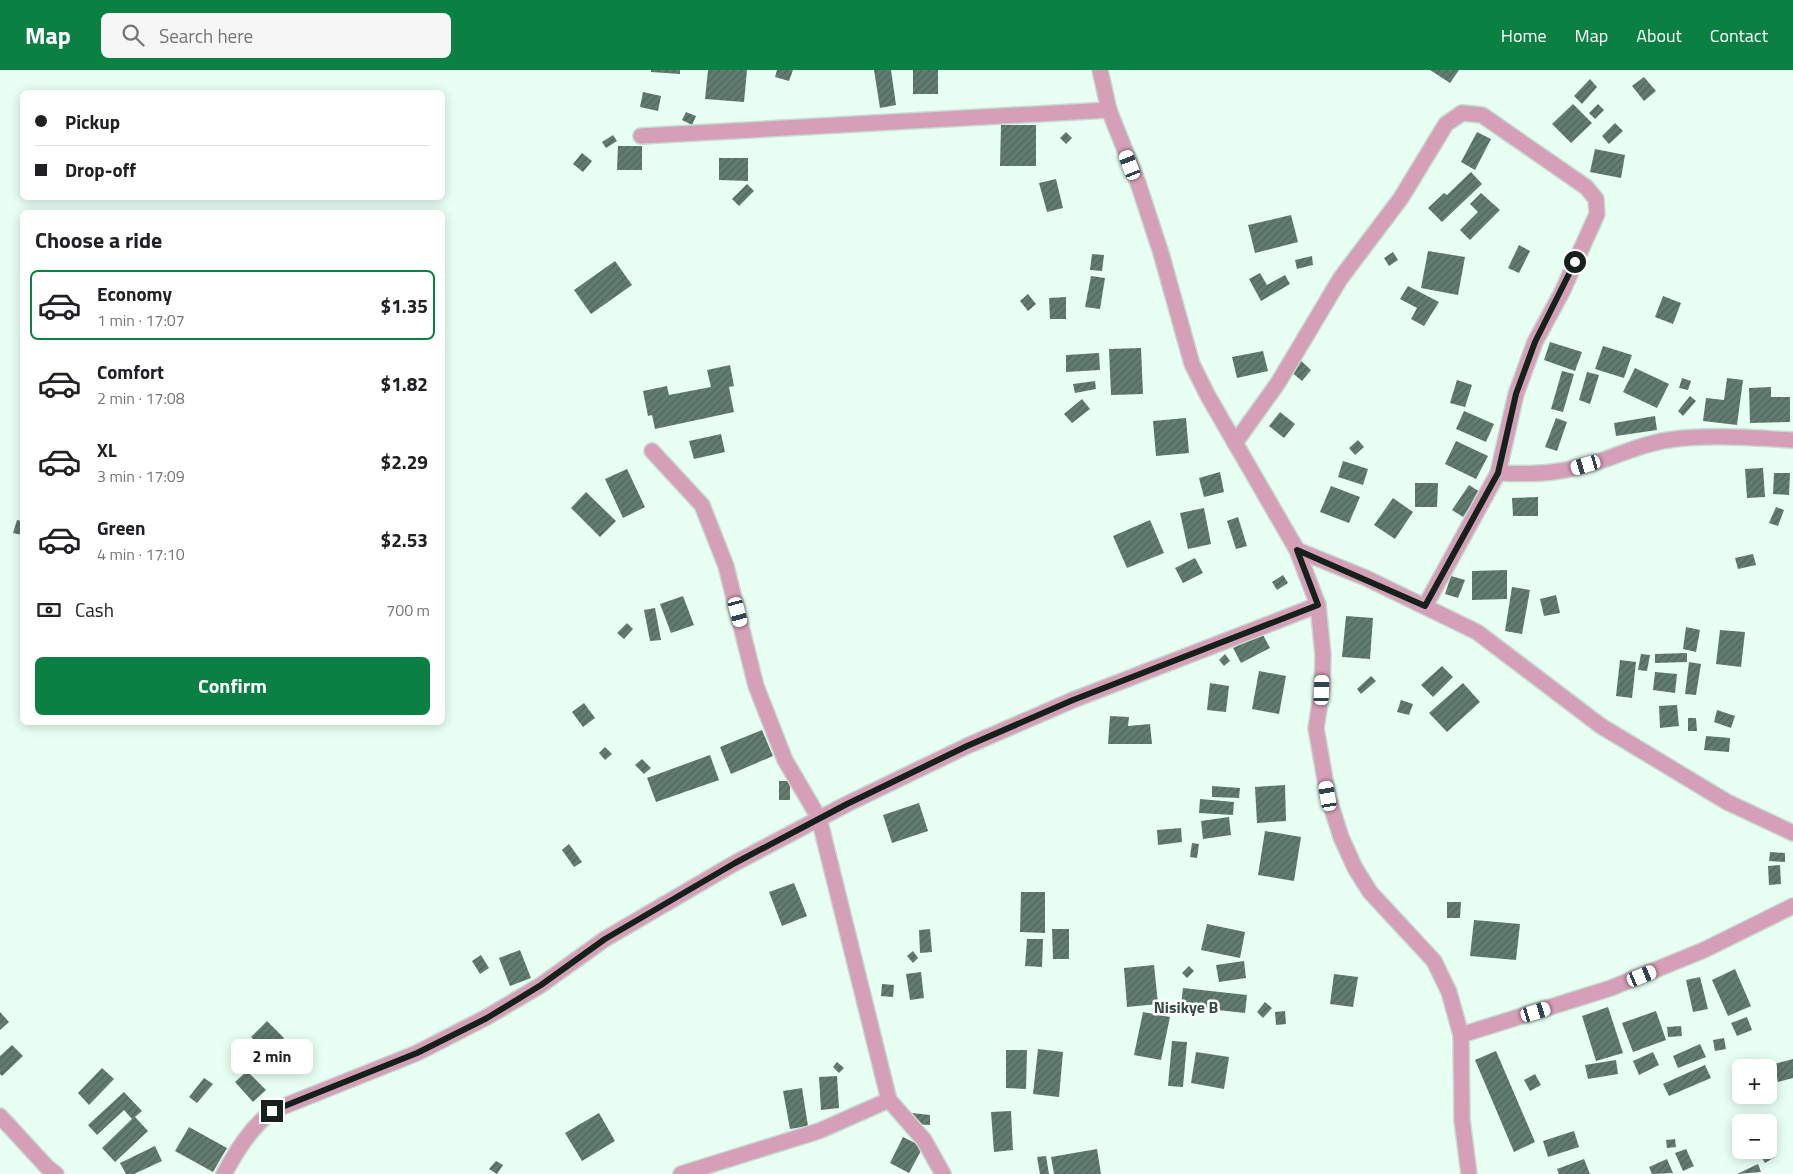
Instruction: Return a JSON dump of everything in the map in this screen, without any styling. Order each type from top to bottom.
[{"type":"street","points":[[1100,70],[1109,110],[1138,183],[1161,253],[1192,364],[1297,550],[1318,605],[1323,655],[1322,690],[1316,728],[1328,796],[1341,837],[1355,868],[1370,892],[1434,961],[1449,992],[1461,1035],[1462,1120],[1469,1174]]},
{"type":"street","points":[[641,136],[1109,110]]},
{"type":"street","points":[[1236,443],[1278,383],[1340,279],[1401,198],[1446,124],[1462,113],[1482,115],[1586,186],[1596,198],[1597,214],[1562,292],[1535,342],[1516,394],[1498,473],[1425,606]]},
{"type":"street","points":[[1498,473],[1538,475],[1566,470],[1668,440],[1734,436],[1793,440]]},
{"type":"street","points":[[652,451],[702,505],[726,566],[756,686],[785,760],[819,818],[889,1100],[924,1140],[943,1174]]},
{"type":"street","points":[[1297,550],[1425,606],[1477,632],[1601,726],[1727,802],[1793,833]]},
{"type":"street","points":[[224,1174],[240,1146],[256,1124],[272,1111],[417,1053],[487,1018],[541,985],[605,939],[735,863],[819,818],[967,746],[1073,700],[1318,605]]},
{"type":"street","points":[[1461,1035],[1611,988],[1704,950],[1793,906]]},
{"type":"street","points":[[681,1174],[819,1131],[889,1100]]},
{"type":"street","points":[[0,1116],[46,1167],[56,1174]]},
{"type":"building","points":[[651,70],[680,70],[680,74],[651,72]]},
{"type":"building","points":[[708,70],[747,70],[744,102],[705,99]]},
{"type":"building","points":[[777,70],[793,70],[789,81],[775,77]]},
{"type":"building","points":[[874,70],[891,70],[896,105],[880,108]]},
{"type":"building","points":[[913,70],[938,70],[938,94],[913,94]]},
{"type":"building","points":[[1430,70],[1459,70],[1450,83]]},
{"type":"building","points":[[1644,77],[1656,91],[1644,101],[1632,86]]},
{"type":"building","points":[[1590,79],[1597,87],[1582,104],[1574,96]]},
{"type":"building","points":[[643,92],[661,96],[658,111],[640,107]]},
{"type":"building","points":[[1573,104],[1592,123],[1571,143],[1552,124]]},
{"type":"building","points":[[1598,104],[1604,110],[1595,119],[1589,113]]},
{"type":"building","points":[[686,112],[696,116],[692,125],[682,120]]},
{"type":"building","points":[[1615,123],[1623,131],[1609,144],[1602,136]]},
{"type":"building","points":[[1001,125],[1036,125],[1036,166],[1000,166]]},
{"type":"building","points":[[1066,132],[1072,138],[1066,144],[1060,138]]},
{"type":"building","points":[[1477,132],[1491,139],[1475,170],[1461,162]]},
{"type":"building","points":[[613,135],[617,141],[606,148],[602,142]]},
{"type":"building","points":[[618,146],[642,146],[642,170],[617,170]]},
{"type":"building","points":[[1595,149],[1625,155],[1621,178],[1590,172]]},
{"type":"building","points":[[582,153],[592,161],[583,172],[573,164]]},
{"type":"building","points":[[719,158],[748,158],[748,181],[719,180]]},
{"type":"building","points":[[1471,172],[1482,184],[1442,222],[1428,208],[1444,193],[1447,195]]},
{"type":"building","points":[[1056,179],[1063,208],[1047,212],[1039,183]]},
{"type":"building","points":[[747,184],[754,191],[739,206],[732,199]]},
{"type":"building","points":[[1481,193],[1500,210],[1470,240],[1460,230],[1478,212],[1470,204]]},
{"type":"building","points":[[1291,215],[1298,242],[1255,253],[1248,225]]},
{"type":"building","points":[[1519,245],[1530,251],[1519,273],[1508,268]]},
{"type":"building","points":[[1428,251],[1465,257],[1458,295],[1421,288]]},
{"type":"building","points":[[1393,252],[1398,260],[1389,266],[1384,258]]},
{"type":"building","points":[[1092,254],[1104,255],[1102,271],[1090,270]]},
{"type":"building","points":[[1312,256],[1313,265],[1297,269],[1295,260]]},
{"type":"building","points":[[615,261],[632,285],[591,314],[574,290]]},
{"type":"building","points":[[1260,273],[1267,285],[1285,275],[1290,284],[1261,301],[1249,279]]},
{"type":"building","points":[[1091,276],[1105,278],[1100,309],[1085,307]]},
{"type":"building","points":[[1408,286],[1439,302],[1424,326],[1411,319],[1417,308],[1400,299]]},
{"type":"building","points":[[1028,294],[1036,304],[1028,311],[1020,301]]},
{"type":"building","points":[[1663,296],[1681,303],[1673,324],[1655,317]]},
{"type":"building","points":[[1066,297],[1066,319],[1050,319],[1049,298]]},
{"type":"building","points":[[1550,342],[1582,352],[1575,371],[1544,360]]},
{"type":"building","points":[[1603,346],[1632,355],[1624,378],[1595,369]]},
{"type":"building","points":[[1141,348],[1143,394],[1111,395],[1109,349]]},
{"type":"building","points":[[1263,351],[1268,371],[1237,378],[1232,357]]},
{"type":"building","points":[[1099,353],[1100,370],[1066,372],[1066,355]]},
{"type":"building","points":[[1300,360],[1311,370],[1302,381],[1290,371]]},
{"type":"building","points":[[730,365],[734,386],[729,387],[734,412],[655,429],[652,415],[648,416],[643,391],[667,386],[669,395],[711,387],[707,370]]},
{"type":"building","points":[[1635,368],[1669,384],[1657,408],[1623,392]]},
{"type":"building","points":[[1562,371],[1574,374],[1563,412],[1551,409]]},
{"type":"building","points":[[1587,372],[1599,375],[1590,404],[1579,400]]},
{"type":"building","points":[[1682,378],[1691,381],[1688,390],[1679,388]]},
{"type":"building","points":[[1727,378],[1743,380],[1737,425],[1703,421],[1706,398],[1724,400]]},
{"type":"building","points":[[1457,380],[1472,385],[1465,407],[1450,403]]},
{"type":"building","points":[[1095,381],[1096,389],[1075,393],[1073,384]]},
{"type":"building","points":[[1771,387],[1771,397],[1790,397],[1790,422],[1750,423],[1749,388]]},
{"type":"building","points":[[1690,396],[1696,401],[1683,416],[1678,411]]},
{"type":"building","points":[[1082,399],[1090,409],[1072,423],[1064,414]]},
{"type":"building","points":[[1464,411],[1494,424],[1486,442],[1456,429]]},
{"type":"building","points":[[1280,412],[1295,424],[1284,438],[1269,426]]},
{"type":"building","points":[[1655,416],[1657,430],[1616,436],[1614,423]]},
{"type":"building","points":[[1186,418],[1189,453],[1156,456],[1153,421]]},
{"type":"building","points":[[1556,418],[1567,422],[1557,451],[1545,447]]},
{"type":"building","points":[[721,434],[725,452],[694,459],[689,441]]},
{"type":"building","points":[[1358,440],[1364,447],[1355,455],[1349,448]]},
{"type":"building","points":[[1456,441],[1488,456],[1476,479],[1445,464]]},
{"type":"building","points":[[1343,461],[1368,469],[1363,485],[1338,477]]},
{"type":"building","points":[[1763,468],[1765,497],[1747,498],[1745,469]]},
{"type":"building","points":[[627,469],[645,507],[623,518],[605,479]]},
{"type":"building","points":[[1220,472],[1224,492],[1204,497],[1199,478]]},
{"type":"building","points":[[1774,473],[1790,473],[1789,495],[1773,494]]},
{"type":"building","points":[[1415,483],[1438,483],[1437,507],[1415,507]]},
{"type":"building","points":[[1469,485],[1480,492],[1463,517],[1452,510]]},
{"type":"building","points":[[1331,486],[1360,497],[1349,523],[1320,512]]},
{"type":"building","points":[[586,492],[616,521],[600,537],[571,508]]},
{"type":"building","points":[[1538,497],[1538,516],[1513,516],[1512,498]]},
{"type":"building","points":[[1393,498],[1413,512],[1395,539],[1374,525]]},
{"type":"building","points":[[1776,507],[1784,510],[1778,526],[1769,523]]},
{"type":"building","points":[[1204,508],[1211,544],[1188,549],[1180,513]]},
{"type":"building","points":[[1238,517],[1247,546],[1236,549],[1227,521]]},
{"type":"building","points":[[17,520],[20,521],[20,535],[13,533]]},
{"type":"building","points":[[1150,520],[1164,553],[1127,568],[1113,536]]},
{"type":"building","points":[[1753,554],[1756,565],[1738,569],[1735,558]]},
{"type":"building","points":[[1195,558],[1203,573],[1183,583],[1175,568]]},
{"type":"building","points":[[1507,570],[1507,599],[1472,600],[1472,571]]},
{"type":"building","points":[[1283,575],[1288,583],[1277,590],[1272,582]]},
{"type":"building","points":[[1451,576],[1465,580],[1458,598],[1445,594]]},
{"type":"building","points":[[1512,587],[1530,590],[1522,634],[1505,631]]},
{"type":"building","points":[[1556,595],[1560,613],[1544,616],[1540,599]]},
{"type":"building","points":[[683,596],[694,625],[671,633],[660,604]]},
{"type":"building","points":[[655,608],[661,640],[650,641],[644,610]]},
{"type":"building","points":[[1346,616],[1373,618],[1370,659],[1342,657]]},
{"type":"building","points":[[627,623],[633,629],[624,639],[617,633]]},
{"type":"building","points":[[1686,627],[1700,630],[1696,652],[1683,649]]},
{"type":"building","points":[[1720,630],[1745,632],[1741,667],[1716,664]]},
{"type":"building","points":[[1262,633],[1270,648],[1241,663],[1233,648]]},
{"type":"building","points":[[1687,653],[1687,662],[1655,663],[1655,654]]},
{"type":"building","points":[[1225,654],[1230,661],[1224,666],[1219,660]]},
{"type":"building","points":[[1641,654],[1650,655],[1647,671],[1638,670]]},
{"type":"building","points":[[1620,660],[1636,662],[1632,698],[1616,696]]},
{"type":"building","points":[[1689,662],[1701,664],[1696,695],[1685,694]]},
{"type":"building","points":[[1442,666],[1453,677],[1433,697],[1421,685]]},
{"type":"building","points":[[1259,671],[1286,676],[1279,714],[1252,709]]},
{"type":"building","points":[[1655,672],[1677,674],[1675,693],[1653,690]]},
{"type":"building","points":[[1371,676],[1376,681],[1361,694],[1357,689]]},
{"type":"building","points":[[1210,683],[1229,686],[1226,712],[1207,710]]},
{"type":"building","points":[[1463,683],[1480,702],[1447,732],[1429,713]]},
{"type":"building","points":[[1401,700],[1413,704],[1409,715],[1397,712]]},
{"type":"building","points":[[584,703],[595,718],[583,727],[572,712]]},
{"type":"building","points":[[1677,705],[1679,726],[1660,728],[1659,706]]},
{"type":"building","points":[[1717,710],[1735,716],[1731,728],[1714,722]]},
{"type":"building","points":[[1110,716],[1129,717],[1128,726],[1150,724],[1152,744],[1108,744]]},
{"type":"building","points":[[1688,718],[1696,718],[1697,731],[1688,731]]},
{"type":"building","points":[[762,730],[773,756],[731,774],[720,747]]},
{"type":"building","points":[[1706,736],[1730,738],[1729,752],[1704,750]]},
{"type":"building","points":[[605,747],[612,754],[605,760],[599,753]]},
{"type":"building","points":[[710,755],[719,780],[656,802],[647,778]]},
{"type":"building","points":[[642,759],[651,768],[644,774],[635,765]]},
{"type":"building","points":[[779,781],[790,781],[790,800],[779,800]]},
{"type":"building","points":[[1285,785],[1286,821],[1257,823],[1255,787]]},
{"type":"building","points":[[1212,786],[1240,788],[1239,798],[1212,797]]},
{"type":"building","points":[[1200,799],[1234,802],[1233,815],[1199,813]]},
{"type":"building","points":[[919,803],[928,831],[892,843],[883,815]]},
{"type":"building","points":[[1229,817],[1231,835],[1203,839],[1201,821]]},
{"type":"building","points":[[1181,828],[1182,842],[1158,845],[1157,830]]},
{"type":"building","points":[[1265,831],[1301,837],[1294,881],[1258,875]]},
{"type":"building","points":[[1192,843],[1199,844],[1197,858],[1190,857]]},
{"type":"building","points":[[569,844],[582,862],[574,867],[562,850]]},
{"type":"building","points":[[1770,852],[1785,853],[1785,862],[1769,861]]},
{"type":"building","points":[[1780,865],[1781,884],[1769,885],[1768,866]]},
{"type":"building","points":[[794,883],[807,916],[782,926],[769,892]]},
{"type":"building","points":[[1021,892],[1045,892],[1045,933],[1020,932]]},
{"type":"building","points":[[1447,902],[1461,902],[1460,918],[1447,918]]},
{"type":"building","points":[[1474,920],[1520,924],[1516,960],[1470,956]]},
{"type":"building","points":[[1207,924],[1245,932],[1240,958],[1201,950]]},
{"type":"building","points":[[930,929],[932,952],[920,953],[919,930]]},
{"type":"building","points":[[1052,929],[1069,929],[1069,959],[1053,959]]},
{"type":"building","points":[[1027,939],[1043,939],[1042,967],[1025,966]]},
{"type":"building","points":[[520,950],[531,978],[510,986],[499,958]]},
{"type":"building","points":[[913,951],[918,958],[913,963],[907,956]]},
{"type":"building","points":[[481,955],[489,968],[480,974],[472,961]]},
{"type":"building","points":[[1244,961],[1246,978],[1219,982],[1216,965]]},
{"type":"building","points":[[1154,965],[1158,1004],[1127,1007],[1124,968]]},
{"type":"building","points":[[1189,966],[1194,971],[1187,978],[1182,973]]},
{"type":"building","points":[[1735,969],[1751,1006],[1728,1016],[1712,980]]},
{"type":"building","points":[[921,972],[924,998],[910,1000],[906,974]]},
{"type":"building","points":[[1334,974],[1358,977],[1353,1007],[1330,1004]]},
{"type":"building","points":[[1700,977],[1708,1009],[1693,1012],[1686,980]]},
{"type":"building","points":[[882,984],[894,985],[893,997],[881,996]]},
{"type":"building","points":[[1183,988],[1247,995],[1245,1013],[1181,1006]]},
{"type":"building","points":[[1265,1002],[1272,1008],[1263,1018],[1257,1012]]},
{"type":"building","points":[[1608,1007],[1623,1053],[1596,1061],[1582,1016]]},
{"type":"building","points":[[1285,1011],[1286,1024],[1276,1025],[1275,1012]]},
{"type":"building","points":[[1656,1011],[1666,1040],[1633,1052],[1622,1023]]},
{"type":"building","points":[[0,1012],[9,1022],[0,1030]]},
{"type":"building","points":[[1143,1012],[1170,1017],[1161,1060],[1134,1055]]},
{"type":"building","points":[[1747,1017],[1752,1030],[1737,1036],[1731,1023]]},
{"type":"building","points":[[267,1021],[284,1038],[268,1054],[251,1037]]},
{"type":"building","points":[[1681,1026],[1682,1036],[1668,1037],[1667,1027]]},
{"type":"building","points":[[1724,1038],[1726,1049],[1715,1051],[1713,1040]]},
{"type":"building","points":[[1172,1041],[1187,1042],[1183,1087],[1168,1086]]},
{"type":"building","points":[[1700,1044],[1706,1057],[1678,1068],[1673,1056]]},
{"type":"building","points":[[12,1045],[23,1056],[2,1076],[0,1074],[0,1056]]},
{"type":"building","points":[[278,1048],[288,1058],[275,1070],[265,1060]]},
{"type":"building","points":[[1038,1049],[1063,1052],[1059,1097],[1033,1094]]},
{"type":"building","points":[[1006,1050],[1027,1050],[1026,1089],[1006,1088]]},
{"type":"building","points":[[1496,1051],[1535,1142],[1514,1152],[1475,1060]]},
{"type":"building","points":[[1196,1052],[1229,1057],[1224,1089],[1191,1083]]},
{"type":"building","points":[[1653,1052],[1659,1065],[1639,1075],[1633,1061]]},
{"type":"building","points":[[1793,1059],[1793,1078],[1778,1082],[1777,1063]]},
{"type":"building","points":[[1616,1060],[1618,1074],[1588,1079],[1585,1065]]},
{"type":"building","points":[[837,1062],[844,1068],[839,1073],[833,1067]]},
{"type":"building","points":[[1705,1065],[1711,1078],[1669,1096],[1663,1084]]},
{"type":"building","points":[[102,1068],[114,1079],[89,1105],[78,1093]]},
{"type":"building","points":[[247,1071],[266,1090],[253,1102],[235,1082]]},
{"type":"building","points":[[1535,1074],[1541,1085],[1530,1091],[1524,1080]]},
{"type":"building","points":[[837,1076],[839,1108],[821,1110],[819,1077]]},
{"type":"building","points":[[204,1078],[213,1084],[197,1103],[189,1097]]},
{"type":"building","points":[[802,1088],[808,1126],[790,1129],[783,1091]]},
{"type":"building","points":[[124,1092],[142,1111],[135,1117],[148,1131],[115,1162],[102,1148],[132,1119],[124,1110],[97,1135],[88,1125]]},
{"type":"building","points":[[1011,1111],[1013,1150],[994,1152],[991,1112]]},
{"type":"building","points":[[599,1113],[615,1141],[582,1161],[565,1133]]},
{"type":"building","points":[[912,1113],[930,1115],[930,1125],[911,1124]]},
{"type":"building","points":[[189,1127],[227,1148],[213,1172],[175,1151]]},
{"type":"building","points":[[1574,1131],[1579,1147],[1548,1157],[1543,1141]]},
{"type":"building","points":[[903,1137],[923,1147],[909,1173],[890,1163]]},
{"type":"building","points":[[1675,1139],[1676,1147],[1667,1148],[1666,1140]]},
{"type":"building","points":[[155,1146],[162,1161],[134,1174],[126,1174],[120,1163]]},
{"type":"building","points":[[1097,1149],[1101,1174],[1054,1174],[1051,1157]]},
{"type":"building","points":[[1686,1149],[1694,1166],[1683,1171],[1675,1153]]},
{"type":"building","points":[[1046,1156],[1049,1174],[1040,1174],[1037,1157]]},
{"type":"building","points":[[1584,1159],[1590,1174],[1559,1174],[1557,1169]]},
{"type":"building","points":[[1667,1159],[1673,1173],[1652,1174],[1649,1167]]},
{"type":"building","points":[[1762,1159],[1772,1159],[1765,1163]]},
{"type":"building","points":[[496,1161],[503,1165],[497,1174],[489,1169]]},
{"type":"building","points":[[1758,1164],[1761,1172],[1737,1174]]},
{"type":"district","name":"Nisikye B","points":[[1186,1007]]},
{"type":"route","points":[[272,1111],[417,1053],[487,1018],[541,985],[605,939],[660,906],[735,863],[847,804],[967,746],[1073,700],[1186,658],[1318,605],[1297,550],[1366,578],[1425,606],[1498,473],[1516,394],[1535,342],[1562,292],[1575,262]]}]
